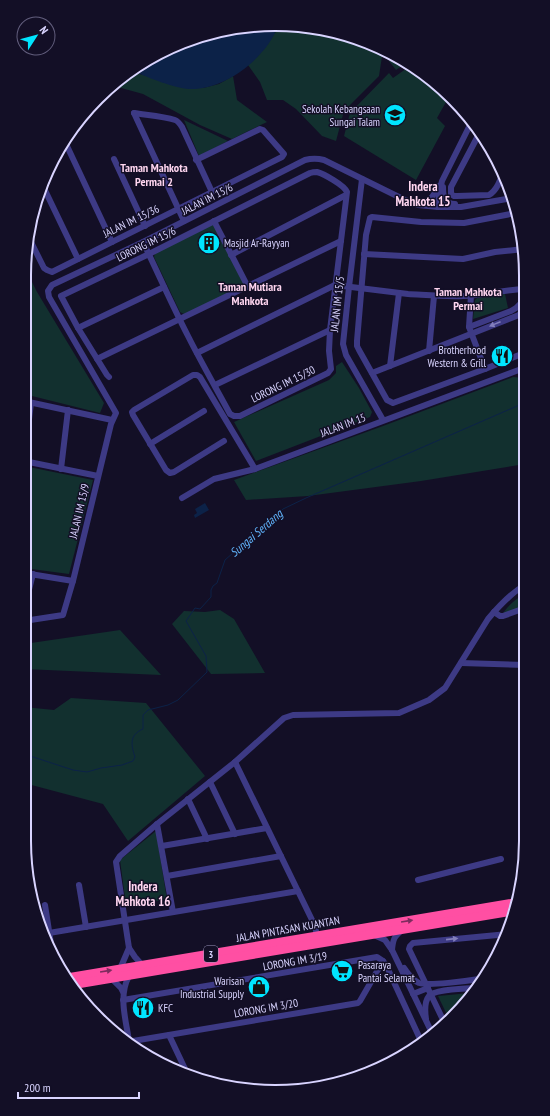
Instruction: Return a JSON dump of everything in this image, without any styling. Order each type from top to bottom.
[{"type":"highway","points":[[440,916],[462,907],[512,898]]},
{"type":"highway","name":"JALAN PINTASAN KUANTAN","points":[[77,984],[371,934],[451,922],[472,914],[511,904]]},
{"type":"highway","name":"JALAN PINTASAN KUANTAN","points":[[72,977],[440,916],[509,911]]},
{"type":"highway","points":[[451,922],[479,922],[506,918]]},
{"type":"street","points":[[184,221],[134,113],[157,116],[179,122],[212,192]]},
{"type":"street","points":[[403,199],[426,202],[432,196],[442,181],[469,126]]},
{"type":"street","name":"JALAN IM 15/36","points":[[33,246],[44,268],[52,272],[179,211],[212,192],[284,156],[284,154],[263,130],[260,130],[196,160]]},
{"type":"street","points":[[477,138],[451,187],[451,194],[454,196],[489,195],[497,187],[500,181]]},
{"type":"street","points":[[67,147],[112,242]]},
{"type":"street","name":"JALAN IM 15/6","points":[[116,413],[49,297],[48,291],[55,283],[143,242],[308,159],[317,158],[324,160],[418,205],[438,207],[469,206],[507,199]]},
{"type":"street","points":[[114,159],[145,226]]},
{"type":"street","name":"LORONG IM 15/6","points":[[78,328],[61,296],[310,173],[318,173],[336,181],[346,192]]},
{"type":"street","name":"JALAN IM 15/5","points":[[362,179],[348,287],[343,344],[344,350],[383,420]]},
{"type":"street","points":[[442,181],[444,197],[448,203],[469,206]]},
{"type":"street","points":[[438,207],[442,181]]},
{"type":"street","points":[[46,192],[78,259]]},
{"type":"street","points":[[231,255],[346,192]]},
{"type":"street","name":"LORONG IM 15/30","points":[[215,385],[230,414],[240,416],[328,373],[331,369],[329,351],[330,330],[346,192]]},
{"type":"street","points":[[179,211],[187,215],[195,216]]},
{"type":"street","points":[[175,226],[179,211]]},
{"type":"street","points":[[511,214],[464,223],[421,222],[374,216],[370,218],[364,254],[357,346],[387,400],[393,403],[519,355]]},
{"type":"street","points":[[214,221],[248,287]]},
{"type":"street","points":[[97,359],[341,241]]},
{"type":"street","points":[[143,242],[197,353],[215,385],[330,330]]},
{"type":"street","points":[[364,254],[463,259],[495,252],[517,250]]},
{"type":"street","points":[[197,353],[335,285],[434,296],[471,295],[519,289]]},
{"type":"street","points":[[109,377],[78,328],[164,287]]},
{"type":"street","points":[[390,366],[400,293]]},
{"type":"street","points":[[471,295],[469,327],[485,369]]},
{"type":"street","points":[[430,351],[434,296]]},
{"type":"street","points":[[469,327],[512,311],[519,305]]},
{"type":"street","points":[[372,373],[519,314]]},
{"type":"street","name":"JALAN IM 15","points":[[182,498],[214,479],[255,469],[519,370]]},
{"type":"street","name":"JALAN IM 15","points":[[512,372],[519,371]]},
{"type":"street","points":[[224,441],[172,473],[168,472],[132,412],[193,375],[197,375],[200,377],[255,469]]},
{"type":"street","points":[[31,403],[112,420]]},
{"type":"street","points":[[61,469],[68,410]]},
{"type":"street","points":[[150,444],[204,411]]},
{"type":"street","name":"JALAN IM 15/9","points":[[31,620],[63,615],[73,581],[112,420],[116,413]]},
{"type":"street","points":[[31,463],[98,476]]},
{"type":"street","points":[[31,582],[33,574],[73,581]]},
{"type":"street","points":[[144,966],[129,948],[116,862],[122,853],[235,762],[288,716],[391,714],[406,711],[429,700],[445,688],[488,619],[519,588]]},
{"type":"street","points":[[494,612],[500,616],[503,616],[519,610]]},
{"type":"street","points":[[461,663],[519,665]]},
{"type":"street","points":[[235,762],[298,891],[317,936]]},
{"type":"street","points":[[210,782],[235,834]]},
{"type":"street","points":[[188,799],[207,839]]},
{"type":"street","points":[[158,824],[173,912]]},
{"type":"street","points":[[162,846],[267,828]]},
{"type":"street","points":[[167,876],[281,856]]},
{"type":"street","points":[[418,880],[501,859]]},
{"type":"street","points":[[79,885],[86,927]]},
{"type":"street","points":[[45,905],[50,933],[298,891]]},
{"type":"street","points":[[392,950],[394,939],[404,929]]},
{"type":"street","points":[[371,934],[385,940],[392,950],[430,1030]]},
{"type":"street","points":[[442,1019],[409,949],[410,946],[413,943],[500,935]]},
{"type":"street","points":[[120,969],[129,948]]},
{"type":"street","name":"LORONG IM 3/19","points":[[123,1000],[377,957],[383,961]]},
{"type":"street","points":[[396,958],[412,978],[428,989],[436,992],[470,988]]},
{"type":"street","points":[[383,961],[420,1038]]},
{"type":"street","name":"LORONG IM 3/20","points":[[136,1042],[358,1003],[383,961]]},
{"type":"street","points":[[128,1036],[123,1000],[126,981],[129,976]]},
{"type":"street","points":[[112,979],[124,992]]},
{"type":"street","points":[[413,994],[428,989],[476,980]]},
{"type":"street","points":[[428,989],[426,1020],[430,1030]]},
{"type":"street","points":[[170,1035],[184,1067]]},
{"type":"green space","points":[[275,31],[307,33],[338,39],[382,56],[379,76],[344,111],[336,141],[322,136],[296,109],[283,100],[267,100],[260,82],[248,65],[258,56]]},
{"type":"green space","points":[[390,60],[401,66],[396,70],[389,61]]},
{"type":"green space","name":"Sekolah Kebangsaan Sungai Talam","points":[[406,69],[424,81],[446,102],[437,118],[445,126],[416,180],[344,136],[350,113],[389,73],[393,78]]},
{"type":"green space","points":[[138,73],[203,88],[219,84],[233,76],[237,100],[267,122],[232,139],[200,125],[143,94],[119,87]]},
{"type":"green space","points":[[184,120],[228,141],[199,156]]},
{"type":"green space","points":[[214,221],[248,287],[184,314],[180,312],[154,257],[155,253]]},
{"type":"green space","points":[[31,280],[104,403],[100,413],[31,396]]},
{"type":"green space","points":[[505,294],[508,308],[473,319],[475,300],[478,297]]},
{"type":"green space","points":[[342,362],[359,388],[372,412],[370,417],[256,461],[234,422],[329,380],[336,373],[336,366]]},
{"type":"green space","points":[[513,377],[519,378],[519,465],[421,481],[308,496],[246,500],[234,480]]},
{"type":"green space","points":[[31,467],[93,480],[69,574],[31,569]]},
{"type":"green space","points":[[519,597],[519,608],[502,615],[506,609]]},
{"type":"green space","points":[[220,610],[234,619],[265,673],[211,674],[172,624],[184,611],[205,612]]},
{"type":"green space","points":[[120,630],[161,675],[31,669],[31,643]]},
{"type":"green space","points":[[71,698],[146,703],[205,776],[128,841],[103,804],[31,785],[31,708],[54,710]]},
{"type":"green space","points":[[156,831],[167,900],[126,905],[120,860]]},
{"type":"green space","points":[[466,993],[447,1015],[438,996]]},
{"type":"water","points":[[276,31],[266,47],[246,67],[228,79],[209,87],[189,89],[176,87],[138,73],[167,56],[197,44],[212,39],[243,33]]},
{"type":"water","points":[[205,503],[209,510],[195,518],[194,515],[197,513],[195,509]]},
{"type":"waterway","name":"Sungai Serdang","points":[[31,756],[73,770],[87,772],[122,765],[133,761],[135,757],[132,741],[135,734],[143,729],[143,715],[148,710],[168,705],[178,700],[207,672],[206,656],[186,621],[195,608],[200,609],[211,597],[211,590],[217,583],[225,560],[283,509],[519,405]]},
{"type":"place","name":"Sekolah Kebangsaan Sungai Talam","points":[[395,115]]},
{"type":"place","name":"Masjid Ar-Rayyan","points":[[209,243]]},
{"type":"place","name":"Brotherhood Western & Grill","points":[[502,356]]},
{"type":"place","name":"Pasaraya Pantai Selamat","points":[[342,971]]},
{"type":"place","name":"Warisan Industrial Supply","points":[[259,987]]},
{"type":"place","name":"KFC","points":[[143,1008]]},
{"type":"district","name":"Taman Mahkota Permai 2","points":[[154,174]]},
{"type":"district","name":"Indera Mahkota 15","points":[[423,194]]},
{"type":"district","name":"Taman Mutiara Mahkota","points":[[250,293]]},
{"type":"district","name":"Taman Mahkota Permai","points":[[468,298]]},
{"type":"district","name":"Indera Mahkota 16","points":[[143,894]]}]
